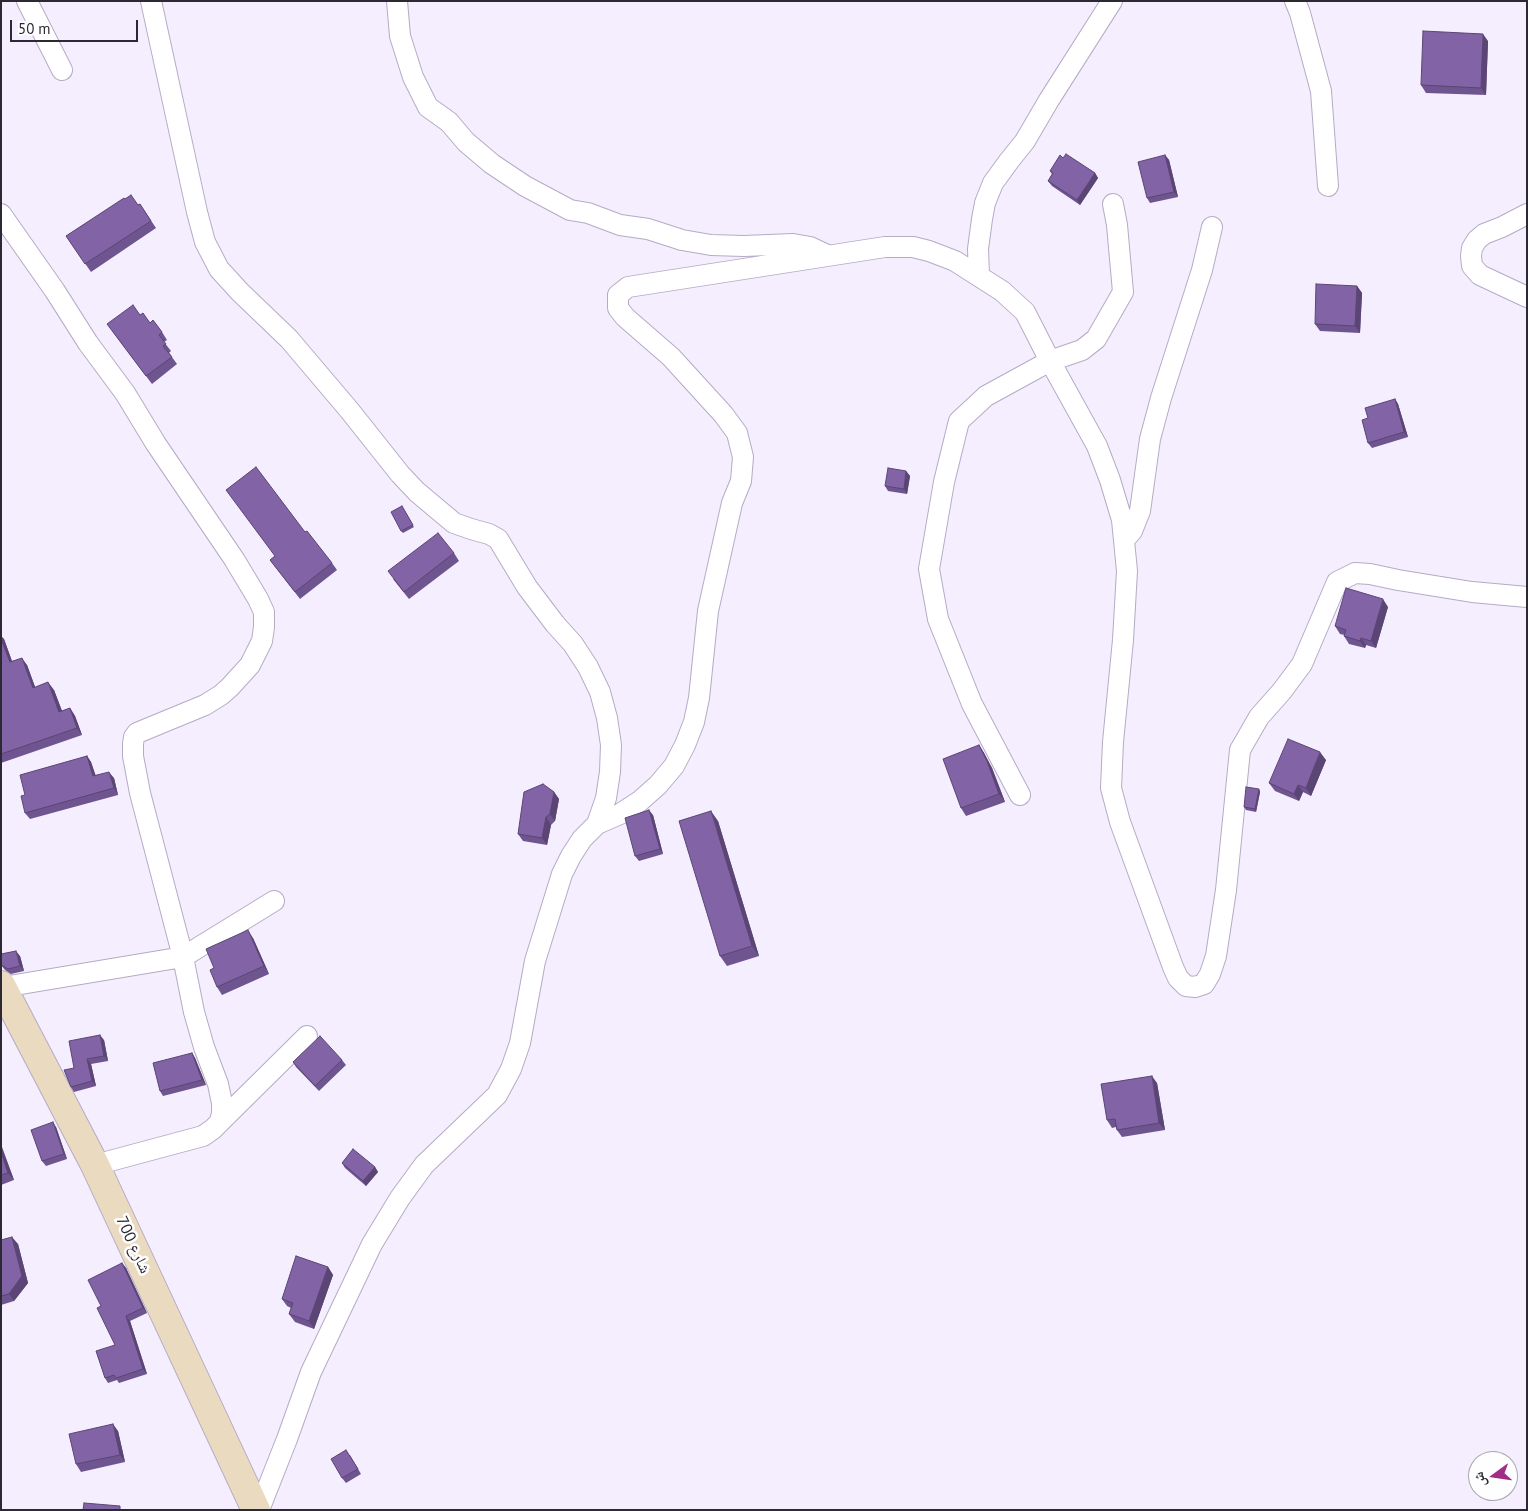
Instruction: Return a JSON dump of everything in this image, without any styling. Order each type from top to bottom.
[{"type":"main road","name":"شارع 700","points":[[2,986],[95,1165],[256,1510]]},
{"type":"street","points":[[27,1],[62,70]]},
{"type":"street","points":[[151,1],[197,212],[205,242],[219,269],[289,339],[417,492],[454,523],[490,534],[498,539],[527,587],[573,644],[588,667],[600,692],[611,744],[609,781],[606,798],[597,824]]},
{"type":"street","points":[[397,1],[400,36],[413,77],[428,107],[449,122],[466,142],[492,164],[525,186],[570,210],[588,213],[620,225],[648,229],[682,240],[710,245],[793,244],[810,247],[829,256]]},
{"type":"street","points":[[979,275],[978,249],[982,219],[985,203],[993,183],[1025,141],[1048,100],[1112,1]]},
{"type":"street","points":[[1295,1],[1321,91],[1328,186]]},
{"type":"street","points":[[1020,795],[972,704],[938,619],[929,569],[944,482],[959,421],[986,396],[1050,361],[1082,350],[1096,339],[1123,292],[1114,204]]},
{"type":"street","points":[[1,214],[55,291],[88,343],[125,393],[156,444],[234,559],[264,612],[262,641],[250,665],[230,687],[205,705],[137,733],[134,737],[133,756],[140,793],[183,957],[194,1012],[204,1047],[218,1084],[222,1103],[220,1122]]},
{"type":"street","points":[[1527,214],[1484,234],[1472,248],[1471,256],[1472,266],[1480,275],[1527,297]]},
{"type":"street","points":[[1124,540],[1132,531],[1140,511],[1150,439],[1160,398],[1202,270],[1212,227]]},
{"type":"street","points":[[260,1510],[288,1439],[311,1372],[372,1244],[400,1198],[424,1165],[497,1095],[510,1069],[520,1043],[535,962],[562,874],[570,856],[597,824],[620,814],[658,785],[674,766],[686,745],[694,722],[699,698],[708,611],[732,503],[741,481],[743,457],[737,433],[723,414],[671,357],[625,317],[618,308],[618,295],[628,287],[885,247],[913,247],[955,261],[1002,291],[1025,312],[1097,446],[1122,520],[1128,571],[1113,742],[1111,788],[1120,822],[1173,967],[1178,978],[1186,986],[1195,987],[1204,984],[1210,974],[1216,956],[1226,890],[1240,750],[1260,717],[1302,664],[1336,582],[1356,573],[1370,574],[1462,590],[1527,597]]},
{"type":"street","points":[[2,986],[183,957],[274,901]]},
{"type":"street","points":[[95,1165],[203,1136],[213,1129],[307,1036]]},
{"type":"building","points":[[1423,31],[1483,34],[1481,88],[1421,85]]},
{"type":"building","points":[[1066,154],[1095,173],[1077,200],[1048,181],[1053,173],[1050,171],[1060,155],[1063,158]]},
{"type":"building","points":[[1165,155],[1174,192],[1147,198],[1138,162]]},
{"type":"building","points":[[131,195],[138,205],[140,204],[151,221],[85,264],[66,236]]},
{"type":"building","points":[[1316,284],[1357,286],[1355,326],[1315,324]]},
{"type":"building","points":[[133,305],[140,315],[143,313],[150,323],[153,320],[162,332],[159,335],[166,344],[163,346],[172,357],[146,376],[107,324]]},
{"type":"building","points":[[1395,399],[1404,432],[1368,443],[1362,420],[1368,418],[1365,408]]},
{"type":"building","points":[[256,467],[305,532],[307,531],[332,563],[295,592],[270,560],[275,556],[226,490]]},
{"type":"building","points":[[888,468],[906,471],[904,489],[885,486]]},
{"type":"building","points":[[402,506],[413,525],[401,531],[391,512]]},
{"type":"building","points":[[438,533],[454,553],[404,592],[388,571]]},
{"type":"building","points":[[1346,588],[1383,599],[1371,641],[1361,638],[1360,641],[1344,636],[1346,630],[1335,626]]},
{"type":"building","points":[[1,639],[10,662],[22,658],[33,688],[48,682],[59,712],[70,708],[77,728],[1,754]]},
{"type":"building","points":[[1288,739],[1320,752],[1306,788],[1298,785],[1294,794],[1269,783]]},
{"type":"building","points":[[979,745],[999,794],[961,808],[943,759]]},
{"type":"building","points":[[87,756],[93,776],[109,772],[114,788],[25,813],[21,796],[25,795],[20,775]]},
{"type":"building","points":[[543,784],[554,792],[550,814],[546,817],[542,838],[518,834],[524,792]]},
{"type":"building","points":[[1246,787],[1259,789],[1255,809],[1244,807]]},
{"type":"building","points":[[649,810],[660,849],[635,856],[625,818]]},
{"type":"building","points":[[711,811],[752,946],[720,956],[679,821]]},
{"type":"building","points":[[248,930],[264,966],[217,987],[210,970],[214,968],[206,949]]},
{"type":"building","points":[[16,951],[20,966],[8,969],[1,965],[1,954]]},
{"type":"building","points":[[100,1035],[104,1056],[87,1059],[92,1081],[71,1087],[64,1070],[74,1068],[69,1041]]},
{"type":"building","points":[[320,1036],[342,1060],[315,1086],[293,1062]]},
{"type":"building","points":[[192,1053],[202,1080],[160,1091],[153,1063]]},
{"type":"building","points":[[1152,1076],[1159,1123],[1117,1130],[1115,1119],[1107,1120],[1101,1084]]},
{"type":"building","points":[[53,1122],[64,1154],[42,1161],[31,1130]]},
{"type":"building","points":[[353,1149],[375,1167],[363,1181],[342,1163]]},
{"type":"building","points":[[1,1152],[8,1173],[1,1175]]},
{"type":"building","points":[[12,1237],[22,1276],[9,1294],[1,1296],[1,1240]]},
{"type":"building","points":[[296,1256],[328,1267],[309,1321],[289,1314],[293,1303],[282,1299]]},
{"type":"building","points":[[122,1263],[143,1308],[126,1316],[143,1369],[116,1378],[114,1375],[105,1378],[96,1351],[115,1345],[97,1308],[101,1306],[88,1280]]},
{"type":"building","points":[[113,1424],[120,1455],[76,1464],[69,1434]]},
{"type":"building","points":[[346,1450],[358,1469],[342,1478],[331,1459]]},
{"type":"building","points":[[84,1503],[120,1506],[120,1510],[83,1510]]}]
